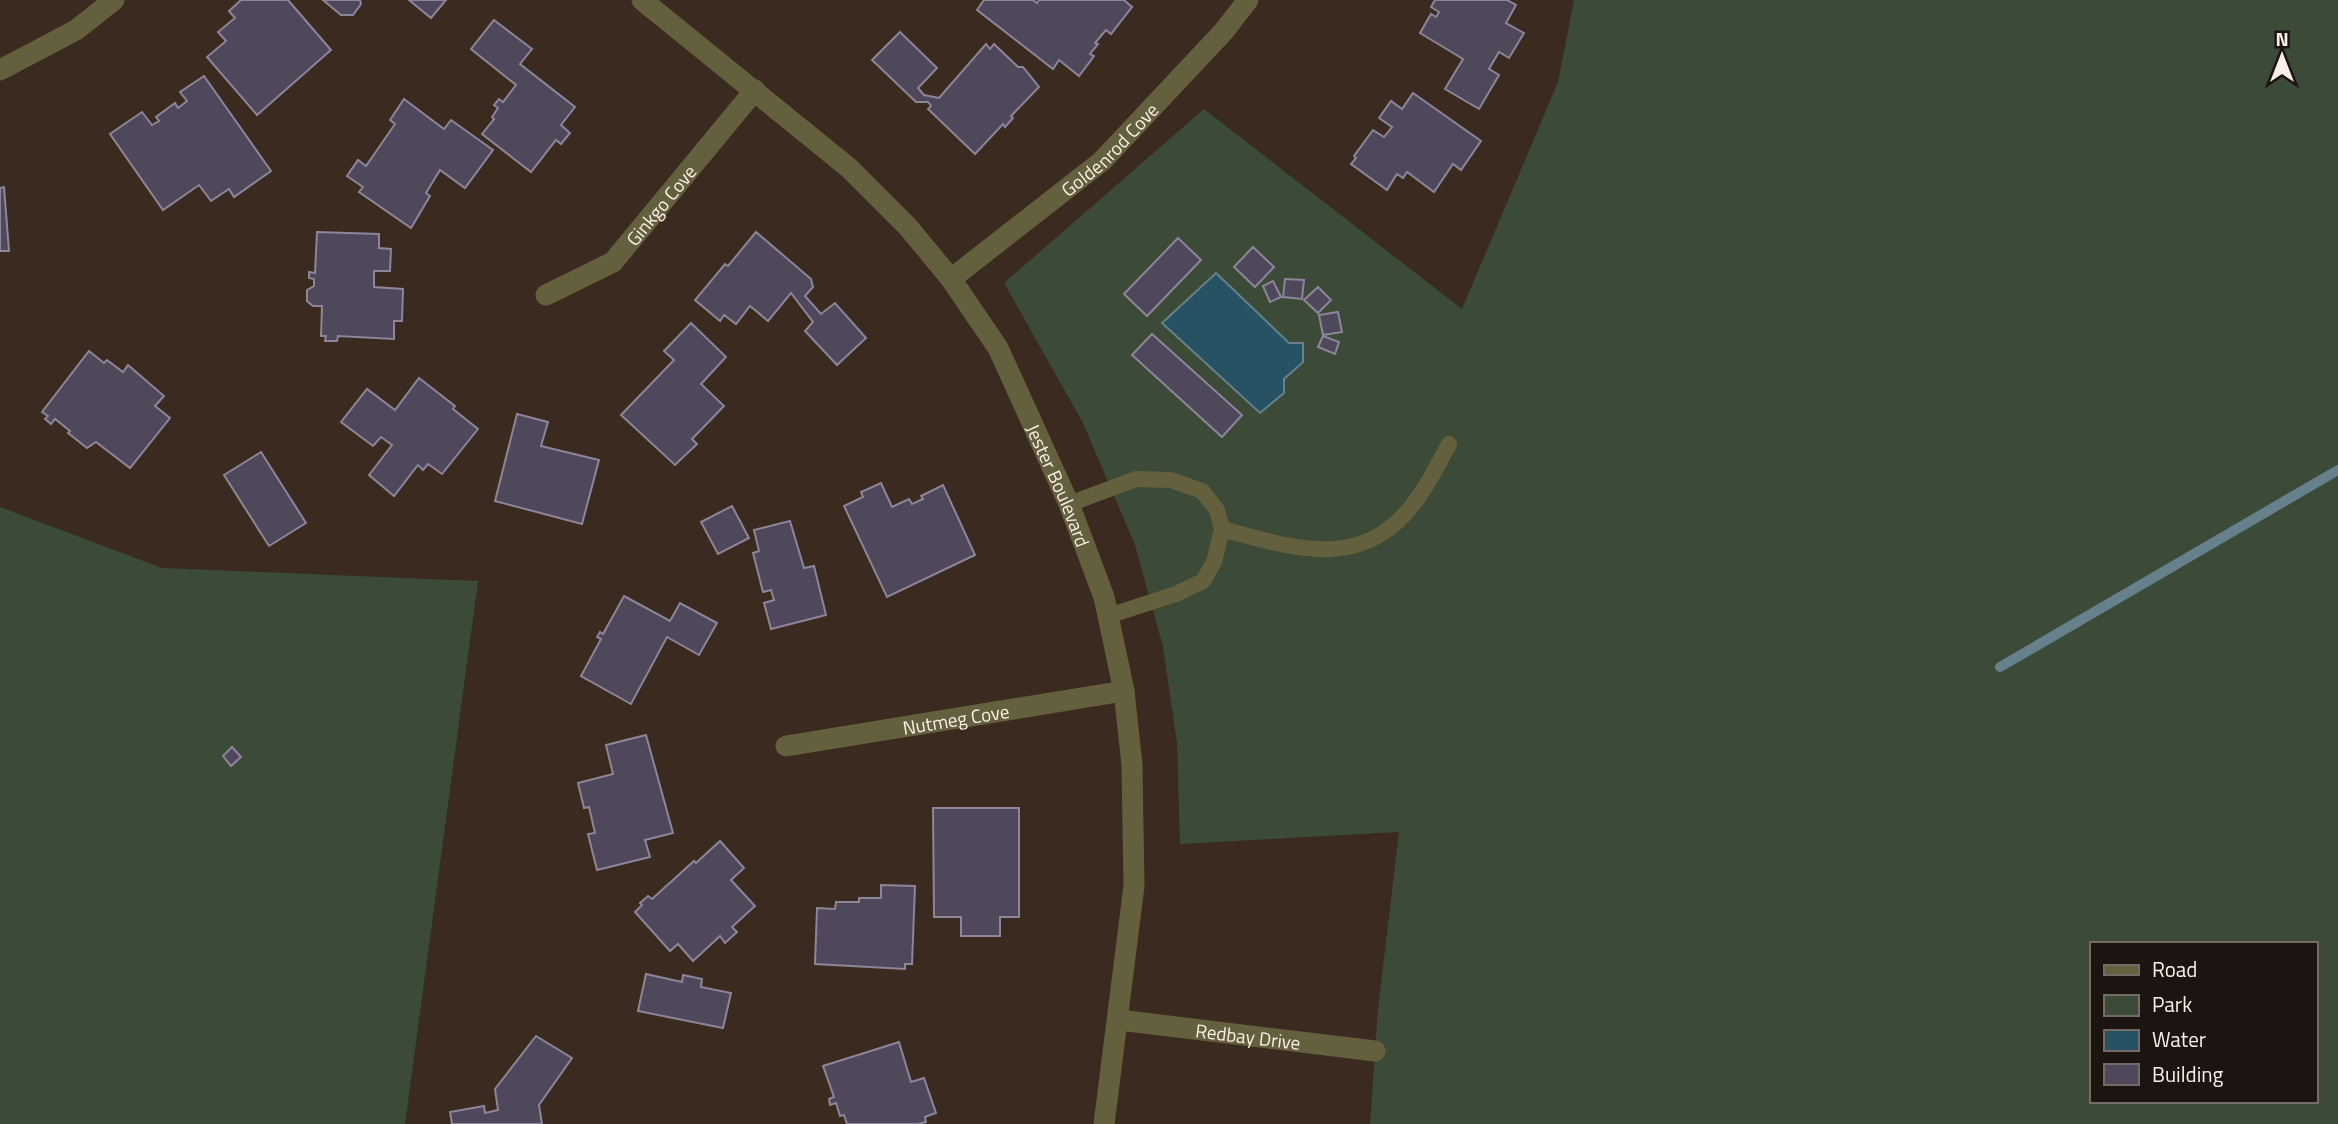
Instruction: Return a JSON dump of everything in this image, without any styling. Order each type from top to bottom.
[{"type":"street","points":[[0,69],[76,30],[114,0]]},
{"type":"street","name":"Jester Boulevard","points":[[642,0],[849,168],[908,226],[951,279],[998,348],[1069,504],[1104,597],[1124,691],[1132,765],[1134,886],[1104,1124]]},
{"type":"street","name":"Goldenrod Cove","points":[[951,279],[1102,161],[1224,31],[1248,0]]},
{"type":"street","name":"Ginkgo Cove","points":[[546,295],[613,262],[755,90]]},
{"type":"street","name":"Nutmeg Cove","points":[[786,746],[1124,691]]},
{"type":"street","name":"Redbay Drive","points":[[1119,1020],[1375,1051]]},
{"type":"lane","points":[[1222,529],[1302,549],[1346,549],[1386,533],[1420,496],[1449,443]]},
{"type":"lane","points":[[1069,504],[1136,479],[1171,480],[1202,491],[1217,510],[1222,529],[1214,562],[1203,581],[1177,594],[1108,616]]},
{"type":"green space","points":[[1574,0],[2338,0],[2338,1124],[1370,1124],[1378,1009],[1399,832],[1180,844],[1177,743],[1163,647],[1135,545],[1083,423],[1004,283],[1204,109],[1462,309],[1558,82]]},
{"type":"green space","points":[[0,507],[162,568],[478,581],[405,1124],[0,1124]]},
{"type":"water","points":[[1216,273],[1289,343],[1303,343],[1303,362],[1284,379],[1284,393],[1260,413],[1162,323]]},
{"type":"building","points":[[241,0],[288,0],[331,50],[257,115],[207,57],[226,41],[218,32],[235,18],[229,11]]},
{"type":"building","points":[[323,0],[360,0],[361,4],[353,15],[341,15]]},
{"type":"building","points":[[409,0],[446,0],[431,18]]},
{"type":"building","points":[[984,0],[1033,0],[1037,3],[1039,0],[1124,0],[1132,7],[1111,34],[1106,30],[1095,43],[1098,44],[1090,54],[1094,56],[1079,76],[1059,60],[1053,69],[977,10]]},
{"type":"building","points":[[1435,0],[1507,0],[1516,5],[1506,23],[1524,33],[1509,58],[1499,52],[1489,69],[1499,75],[1479,109],[1445,89],[1463,59],[1420,33],[1431,14],[1436,17],[1439,12],[1431,7]]},
{"type":"building","points":[[494,20],[532,49],[520,64],[575,107],[561,125],[570,133],[561,144],[556,140],[531,172],[482,134],[494,119],[492,117],[498,108],[494,105],[499,99],[503,102],[516,85],[471,49]]},
{"type":"building","points":[[900,32],[937,68],[918,88],[924,95],[939,98],[986,44],[990,49],[994,44],[1018,67],[1023,67],[1039,87],[1011,116],[1013,118],[1005,127],[1003,124],[975,154],[928,109],[931,106],[928,102],[916,102],[872,60]]},
{"type":"building","points":[[204,76],[271,171],[234,197],[229,189],[211,201],[199,185],[163,210],[110,134],[142,112],[152,125],[159,121],[156,117],[175,103],[178,108],[187,101],[180,92]]},
{"type":"building","points":[[1413,93],[1481,141],[1461,170],[1453,164],[1434,192],[1407,172],[1403,178],[1397,174],[1387,190],[1351,164],[1373,130],[1384,137],[1392,127],[1379,118],[1391,101],[1402,109]]},
{"type":"building","points":[[404,99],[444,129],[451,120],[493,150],[465,188],[440,170],[426,193],[430,196],[411,228],[359,192],[363,187],[347,176],[358,160],[366,166],[395,124],[390,120]]},
{"type":"building","points":[[4,187],[9,251],[0,251],[0,188]]},
{"type":"building","points":[[317,232],[379,234],[379,248],[391,249],[390,271],[374,271],[374,287],[403,289],[402,321],[394,321],[394,339],[338,336],[337,341],[325,341],[326,336],[321,336],[322,306],[313,306],[307,301],[307,290],[314,286],[314,279],[309,278],[309,272],[315,273]]},
{"type":"building","points":[[756,232],[811,279],[813,287],[805,296],[821,314],[835,303],[866,338],[837,365],[805,331],[813,322],[791,293],[768,321],[750,306],[736,324],[724,315],[720,321],[695,300]]},
{"type":"building","points":[[1178,238],[1201,260],[1147,316],[1124,294]]},
{"type":"building","points":[[1253,247],[1274,267],[1255,287],[1234,267]]},
{"type":"building","points":[[1285,279],[1304,280],[1302,299],[1283,297]]},
{"type":"building","points":[[1273,281],[1281,297],[1270,302],[1263,286]]},
{"type":"building","points":[[1318,287],[1331,300],[1318,313],[1304,300]]},
{"type":"building","points":[[1338,312],[1342,332],[1323,335],[1319,315]]},
{"type":"building","points":[[691,323],[726,357],[701,384],[724,406],[692,439],[697,444],[675,465],[621,415],[674,360],[664,351]]},
{"type":"building","points":[[1152,334],[1242,415],[1222,437],[1132,355]]},
{"type":"building","points":[[1323,336],[1339,342],[1335,354],[1318,347]]},
{"type":"building","points":[[89,351],[104,363],[107,360],[123,372],[128,365],[164,396],[155,406],[170,418],[130,468],[96,442],[87,448],[55,419],[51,424],[45,419],[48,416],[42,412]]},
{"type":"building","points":[[419,378],[455,406],[453,409],[478,429],[442,474],[428,464],[423,470],[418,465],[394,496],[369,475],[392,445],[381,437],[373,446],[341,422],[367,389],[395,410]]},
{"type":"building","points":[[517,414],[548,422],[541,446],[599,460],[582,524],[495,501]]},
{"type":"building","points":[[261,452],[306,523],[269,546],[224,475]]},
{"type":"building","points":[[881,483],[892,507],[909,499],[912,504],[923,499],[921,496],[943,485],[975,555],[887,597],[844,506],[863,497],[861,492]]},
{"type":"building","points":[[732,506],[749,538],[718,554],[701,522]]},
{"type":"building","points":[[790,521],[804,568],[814,566],[826,615],[771,629],[764,603],[774,600],[771,590],[763,592],[753,553],[759,551],[754,530]]},
{"type":"building","points":[[624,596],[670,621],[680,603],[717,623],[699,655],[667,637],[631,704],[581,676],[601,639],[597,637],[600,632],[603,634]]},
{"type":"building","points":[[646,735],[673,833],[645,840],[650,857],[597,870],[588,834],[595,833],[589,807],[584,808],[578,783],[613,774],[606,745]]},
{"type":"building","points":[[232,747],[241,757],[231,766],[223,756]]},
{"type":"building","points":[[933,808],[1019,808],[1019,917],[1000,917],[1000,936],[961,936],[961,917],[934,917]]},
{"type":"building","points":[[720,841],[744,868],[731,880],[755,906],[732,927],[737,932],[725,943],[720,936],[693,961],[678,944],[670,951],[635,912],[648,896],[652,899]]},
{"type":"building","points":[[881,885],[915,886],[912,964],[905,964],[905,969],[815,964],[817,908],[835,909],[836,902],[881,898]]},
{"type":"building","points":[[646,974],[682,982],[683,975],[702,979],[701,987],[731,993],[723,1028],[638,1011]]},
{"type":"building","points":[[536,1036],[572,1058],[539,1105],[542,1124],[452,1124],[450,1112],[484,1106],[485,1113],[498,1110],[495,1089]]},
{"type":"building","points":[[899,1042],[911,1082],[924,1078],[936,1113],[925,1117],[926,1122],[918,1124],[847,1124],[844,1115],[840,1116],[836,1103],[830,1105],[829,1099],[834,1097],[823,1066]]},
{"type":"waterway","points":[[2000,667],[2338,470]]}]
